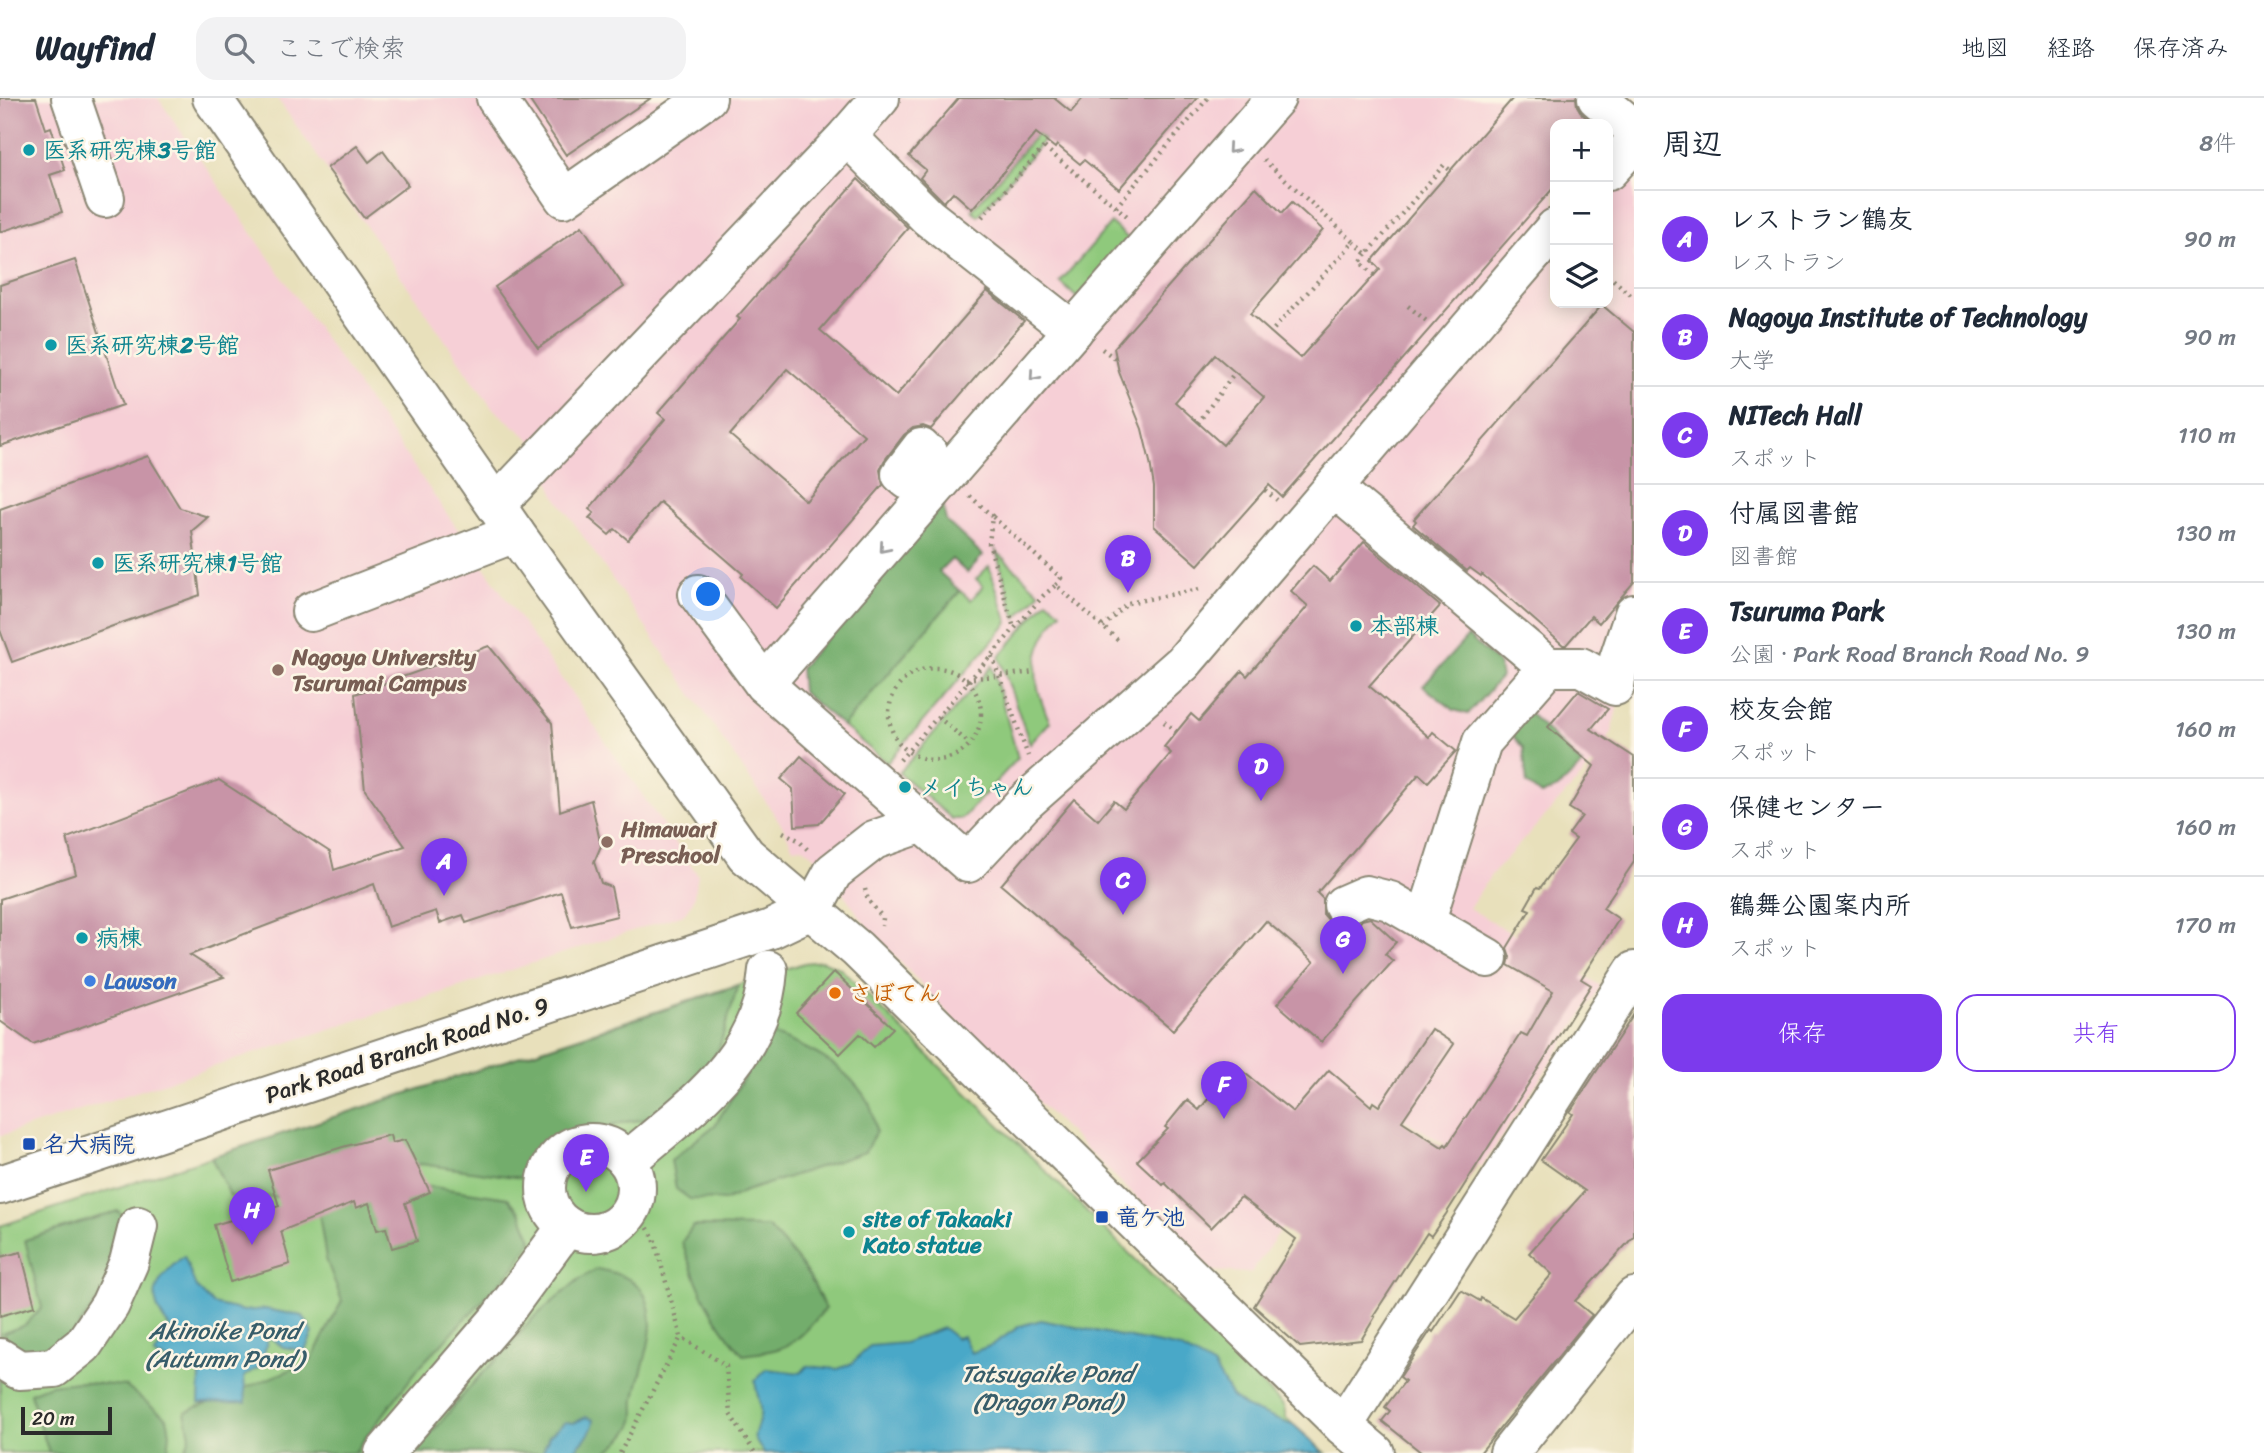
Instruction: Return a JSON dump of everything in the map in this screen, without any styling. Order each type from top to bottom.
[{"type":"street","points":[[71,98],[105,198]]},
{"type":"street","points":[[212,98],[506,519],[746,855],[857,948],[1343,1426],[1375,1453]]},
{"type":"street","points":[[496,98],[564,198],[707,98]]},
{"type":"street","points":[[764,684],[932,459],[1073,331],[1276,98]]},
{"type":"street","points":[[1597,98],[1634,129]]},
{"type":"street","points":[[311,612],[506,519],[863,111],[928,217],[1073,331]]},
{"type":"street","points":[[1613,166],[1634,143]]},
{"type":"street","points":[[698,594],[764,684],[968,863],[1040,790],[1182,663],[1550,234]]},
{"type":"street","points":[[1334,488],[1548,667],[1581,667],[1615,686],[1619,659],[1634,614]]},
{"type":"street","points":[[1426,920],[1482,742],[1548,667]]},
{"type":"street","points":[[813,909],[833,872],[874,840],[923,823]]},
{"type":"street","points":[[1343,905],[1366,895],[1390,901],[1488,958]]},
{"type":"street","name":"Park Road Branch Road No. 9","points":[[0,1185],[771,929],[813,909]]},
{"type":"street","points":[[627,1161],[706,1093],[740,1054],[761,1016],[768,971]]},
{"type":"street","points":[[1343,1426],[1634,971]]},
{"type":"street","points":[[590,1143],[610,1148],[627,1161],[634,1174],[636,1189],[627,1216],[617,1225],[606,1231],[579,1232],[556,1217],[549,1205],[547,1184],[554,1164],[563,1153],[575,1146],[590,1143]]},
{"type":"street","points":[[0,1358],[19,1370],[54,1368],[83,1345],[110,1305],[129,1262],[138,1226]]},
{"type":"street","points":[[384,1453],[499,1319],[567,1226]]},
{"type":"street","points":[[1509,1453],[1634,1297]]},
{"type":"path","points":[[961,243],[1046,145],[1116,207],[1208,98]]},
{"type":"path","points":[[1241,139],[1367,254]]},
{"type":"path","points":[[1374,275],[1360,262],[1444,165],[1451,171]]},
{"type":"path","points":[[1271,332],[1354,242]]},
{"type":"path","points":[[1613,279],[1634,298]]},
{"type":"path","points":[[1198,423],[1235,372]]},
{"type":"path","points":[[878,785],[1061,578],[932,459]]},
{"type":"path","points":[[1265,490],[1281,504]]},
{"type":"path","points":[[992,516],[989,544],[1014,628]]},
{"type":"path","points":[[1056,585],[1121,643]]},
{"type":"path","points":[[1104,627],[1128,603],[1202,589]]},
{"type":"path","points":[[992,655],[1040,790]]},
{"type":"path","points":[[937,668],[952,671],[965,679],[977,696],[981,718],[970,744],[958,754],[943,759],[913,755],[901,745],[893,732],[889,717],[890,702],[897,688],[908,677],[922,670],[937,668]]},
{"type":"path","points":[[965,679],[1035,672]]},
{"type":"path","points":[[938,717],[970,744]]},
{"type":"path","points":[[783,832],[798,841],[815,857]]},
{"type":"path","points":[[633,1204],[654,1238],[681,1337],[726,1366],[730,1414],[755,1453]]},
{"type":"path","points":[[620,1453],[681,1337]]},
{"type":"shaded area","name":"Nagoya University Tsurumai Campus","points":[[0,98],[158,98],[698,875],[693,901],[684,914],[0,1136]]},
{"type":"shaded area","points":[[277,98],[1634,98],[1634,697],[1622,690],[1611,732],[1594,763],[1491,875],[1469,908],[1601,986],[1482,1167],[1371,1099],[1251,1273],[1212,1271],[958,1024],[865,924],[821,862],[803,847],[793,848],[783,827],[556,497],[531,440],[492,408]]},
{"type":"green space","points":[[1037,134],[1044,140],[978,216],[972,210]]},
{"type":"green space","points":[[1111,223],[1129,239],[1077,298],[1060,282]]},
{"type":"green space","points":[[943,504],[946,521],[983,555],[967,573],[952,559],[939,572],[960,591],[843,726],[802,692],[800,668]]},
{"type":"green space","points":[[996,551],[1040,593],[1016,619]]},
{"type":"green space","points":[[989,566],[1008,623],[887,763],[843,726],[960,591],[971,600],[983,586],[976,579]]},
{"type":"green space","points":[[1047,600],[1061,612],[1043,639],[1036,665],[1039,692],[1050,722],[1030,744],[999,657]]},
{"type":"green space","points":[[1468,636],[1498,663],[1501,677],[1468,714],[1454,710],[1423,686]]},
{"type":"green space","points":[[992,666],[1018,758],[962,819],[952,819],[899,773]]},
{"type":"green space","points":[[1528,712],[1582,765],[1558,788],[1541,795],[1527,784],[1523,748],[1510,732]]},
{"type":"green space","points":[[822,961],[840,968],[1284,1406],[1286,1418],[1326,1453],[0,1453],[0,1226],[804,963]]},
{"type":"green space","points":[[738,986],[719,1048],[692,1094],[663,1117],[625,1122],[549,1146],[536,1180],[421,1164],[340,1176],[276,1197],[230,1196],[211,1157]]},
{"type":"green space","points":[[763,1030],[821,1056],[846,1075],[869,1103],[876,1131],[865,1152],[726,1200],[690,1199],[676,1189],[671,1160],[715,1125],[748,1071]]},
{"type":"green space","points":[[406,1183],[508,1198],[521,1213],[532,1240],[514,1268],[421,1365],[354,1453],[184,1453],[190,1436],[185,1412],[310,1362],[342,1301],[326,1259],[318,1207]]},
{"type":"green space","points":[[118,1211],[132,1226],[117,1275],[53,1361],[11,1348],[3,1333],[25,1325],[42,1308],[25,1240]]},
{"type":"green space","points":[[693,1226],[768,1227],[801,1265],[814,1284],[825,1309],[806,1331],[791,1343],[772,1350],[743,1355],[713,1315],[694,1274],[682,1242]]},
{"type":"green space","points":[[597,1269],[619,1274],[632,1281],[643,1291],[650,1311],[650,1336],[637,1387],[635,1419],[622,1439],[605,1453],[415,1453],[475,1381],[531,1320],[578,1280]]},
{"type":"green space","points":[[78,1382],[125,1386],[167,1418],[170,1433],[168,1453],[49,1453],[30,1393],[50,1385]]},
{"type":"water","name":"Akinoike Pond (Autumn Pond)","points":[[184,1256],[196,1287],[213,1304],[244,1311],[265,1309],[303,1316],[313,1333],[305,1351],[283,1347],[268,1336],[262,1365],[244,1377],[246,1402],[199,1403],[200,1373],[154,1355],[173,1331],[158,1310],[156,1291],[165,1273]]},
{"type":"water","name":"Tatsugaike Pond (Dragon Pond)","points":[[1041,1320],[1180,1348],[1214,1367],[1232,1397],[1247,1408],[1295,1426],[1324,1453],[764,1453],[756,1441],[754,1434],[760,1404],[755,1381],[767,1369],[801,1373],[807,1366],[838,1369],[851,1364],[870,1346],[904,1343],[943,1328],[956,1338],[963,1336],[971,1353],[992,1345],[1020,1326]]},
{"type":"water","points":[[586,1417],[594,1420],[593,1426],[573,1453],[542,1453],[549,1436],[565,1422],[574,1423]]},
{"type":"building","name":"医系研究棟3号館","points":[[0,98],[36,98],[46,129],[51,127],[65,170],[50,175],[62,212],[0,232]]},
{"type":"building","points":[[528,98],[651,98],[566,155]]},
{"type":"building","points":[[959,98],[1054,98],[1071,112],[1083,98],[1197,98],[1119,189],[1084,160],[1080,164],[1057,145],[1055,148],[1036,133],[972,209],[953,192],[944,202],[920,178],[926,170],[909,156]]},
{"type":"building","points":[[1513,98],[1576,98],[1577,106],[1588,119],[1550,119],[1550,192],[1282,497],[1269,485],[1198,565],[1154,526],[1154,487],[1150,462],[1142,429],[1119,372],[1114,348],[1256,187],[1282,213],[1292,202],[1323,230],[1250,314],[1300,358],[1380,269],[1372,261]],"holes":[[[1215,355],[1264,397],[1223,445],[1175,402]]]},
{"type":"building","points":[[357,146],[369,162],[383,151],[408,185],[364,218],[327,168]]},
{"type":"building","points":[[858,179],[908,228],[820,330],[896,396],[987,291],[1024,321],[931,429],[923,426],[913,428],[904,435],[880,470],[883,485],[776,608],[741,577],[743,574],[660,502],[628,540],[615,529],[609,535],[589,518],[594,513],[589,509],[665,419],[658,413],[740,319],[737,317]],"holes":[[[787,369],[864,435],[806,501],[730,435]]]},
{"type":"building","points":[[582,226],[624,287],[538,348],[495,287]]},
{"type":"building","name":"医系研究棟2号館","points":[[75,260],[123,405],[0,446],[0,285]]},
{"type":"building","points":[[1599,308],[1606,308],[1634,332],[1634,582],[1599,623],[1591,616],[1566,645],[1563,645],[1482,574],[1481,576],[1470,568],[1467,571],[1413,525],[1416,521],[1414,519]]},
{"type":"building","name":"医系研究棟1号館","points":[[148,456],[180,508],[208,517],[192,531],[200,595],[12,662],[0,630],[0,509]]},
{"type":"building","points":[[1364,542],[1440,606],[1369,686],[1429,737],[1433,732],[1456,751],[1428,782],[1419,774],[1317,893],[1323,899],[1323,914],[1331,923],[1341,927],[1351,925],[1355,929],[1362,920],[1370,918],[1396,942],[1385,954],[1393,961],[1321,1042],[1277,1004],[1314,962],[1266,921],[1173,1030],[1001,885],[1074,799],[1098,820],[1114,801],[1124,809],[1171,753],[1164,747],[1191,714],[1199,721],[1242,671],[1247,676],[1308,606],[1291,591],[1301,579],[1313,566],[1330,581]]},
{"type":"building","points":[[489,646],[552,723],[560,811],[591,800],[601,846],[594,862],[601,883],[611,887],[617,916],[572,927],[561,892],[466,923],[463,915],[440,923],[436,911],[388,927],[374,884],[190,955],[224,977],[33,1044],[0,1021],[0,899],[76,874],[67,838],[219,780],[330,852],[334,870],[405,846],[365,790],[355,694]]},
{"type":"building","points":[[1578,691],[1608,709],[1591,729],[1634,757],[1634,862],[1603,908],[1619,919],[1581,979],[1591,985],[1446,1214],[1431,1236],[1427,1233],[1373,1316],[1375,1317],[1361,1340],[1300,1347],[1254,1306],[1296,1239],[1241,1197],[1211,1228],[1165,1183],[1163,1185],[1137,1161],[1168,1129],[1165,1127],[1187,1100],[1199,1110],[1236,1066],[1293,1112],[1329,1070],[1371,1106],[1373,1102],[1379,1106],[1431,1029],[1454,1044],[1402,1121],[1442,1147],[1445,1144],[1447,1146],[1521,1033],[1527,1036],[1553,991],[1508,965],[1510,957],[1507,948],[1530,910],[1525,908],[1537,887],[1540,888],[1576,839],[1569,834],[1582,816],[1569,808],[1594,766],[1548,727]]},
{"type":"building","points":[[801,756],[845,794],[819,824],[795,826],[793,789],[781,779]]},
{"type":"building","name":"さぼてん","points":[[834,972],[893,1028],[874,1047],[860,1034],[840,1054],[796,1013]]},
{"type":"building","points":[[1634,1014],[1634,1236],[1575,1301],[1592,1315],[1480,1453],[1422,1453],[1382,1421],[1390,1411],[1385,1407],[1405,1381],[1400,1377],[1461,1290],[1480,1301],[1481,1298],[1514,1318],[1552,1274],[1529,1253],[1585,1191],[1541,1160],[1573,1114],[1570,1112]]},
{"type":"building","points":[[390,1135],[392,1143],[405,1140],[430,1192],[405,1203],[417,1241],[392,1248],[386,1228],[377,1230],[369,1203],[356,1208],[354,1202],[281,1231],[290,1264],[230,1282],[214,1225],[279,1206],[268,1170]]},
{"type":"building","points":[[21,1252],[35,1306],[0,1316],[0,1257]]},
{"type":"place","name":"医系研究棟3号館","points":[[29,150]]},
{"type":"place","name":"医系研究棟2号館","points":[[51,345]]},
{"type":"place","name":"医系研究棟1号館","points":[[98,563]]},
{"type":"place","name":"Nagoya Institute of Technology","points":[[1128,593]]},
{"type":"place","name":"本部棟","points":[[1356,626]]},
{"type":"place","name":"Nagoya University Tsurumai Campus","points":[[278,670]]},
{"type":"place","name":"メイちゃん","points":[[905,787]]},
{"type":"place","name":"付属図書館","points":[[1261,801]]},
{"type":"place","name":"Himawari Preschool","points":[[607,842]]},
{"type":"place","name":"レストラン鶴友","points":[[444,896]]},
{"type":"place","name":"NITech Hall","points":[[1123,915]]},
{"type":"place","name":"病棟","points":[[82,938]]},
{"type":"place","name":"保健センター","points":[[1343,974]]},
{"type":"place","name":"Lawson","points":[[90,981]]},
{"type":"place","name":"さぼてん","points":[[835,993]]},
{"type":"place","name":"校友会館","points":[[1224,1119]]},
{"type":"place","name":"名大病院","points":[[29,1144]]},
{"type":"place","name":"Tsuruma Park","points":[[586,1192]]},
{"type":"place","name":"竜ケ池","points":[[1102,1217]]},
{"type":"place","name":"site of Takaaki Kato statue","points":[[849,1232]]},
{"type":"place","name":"鶴舞公園案内所","points":[[252,1245]]}]
